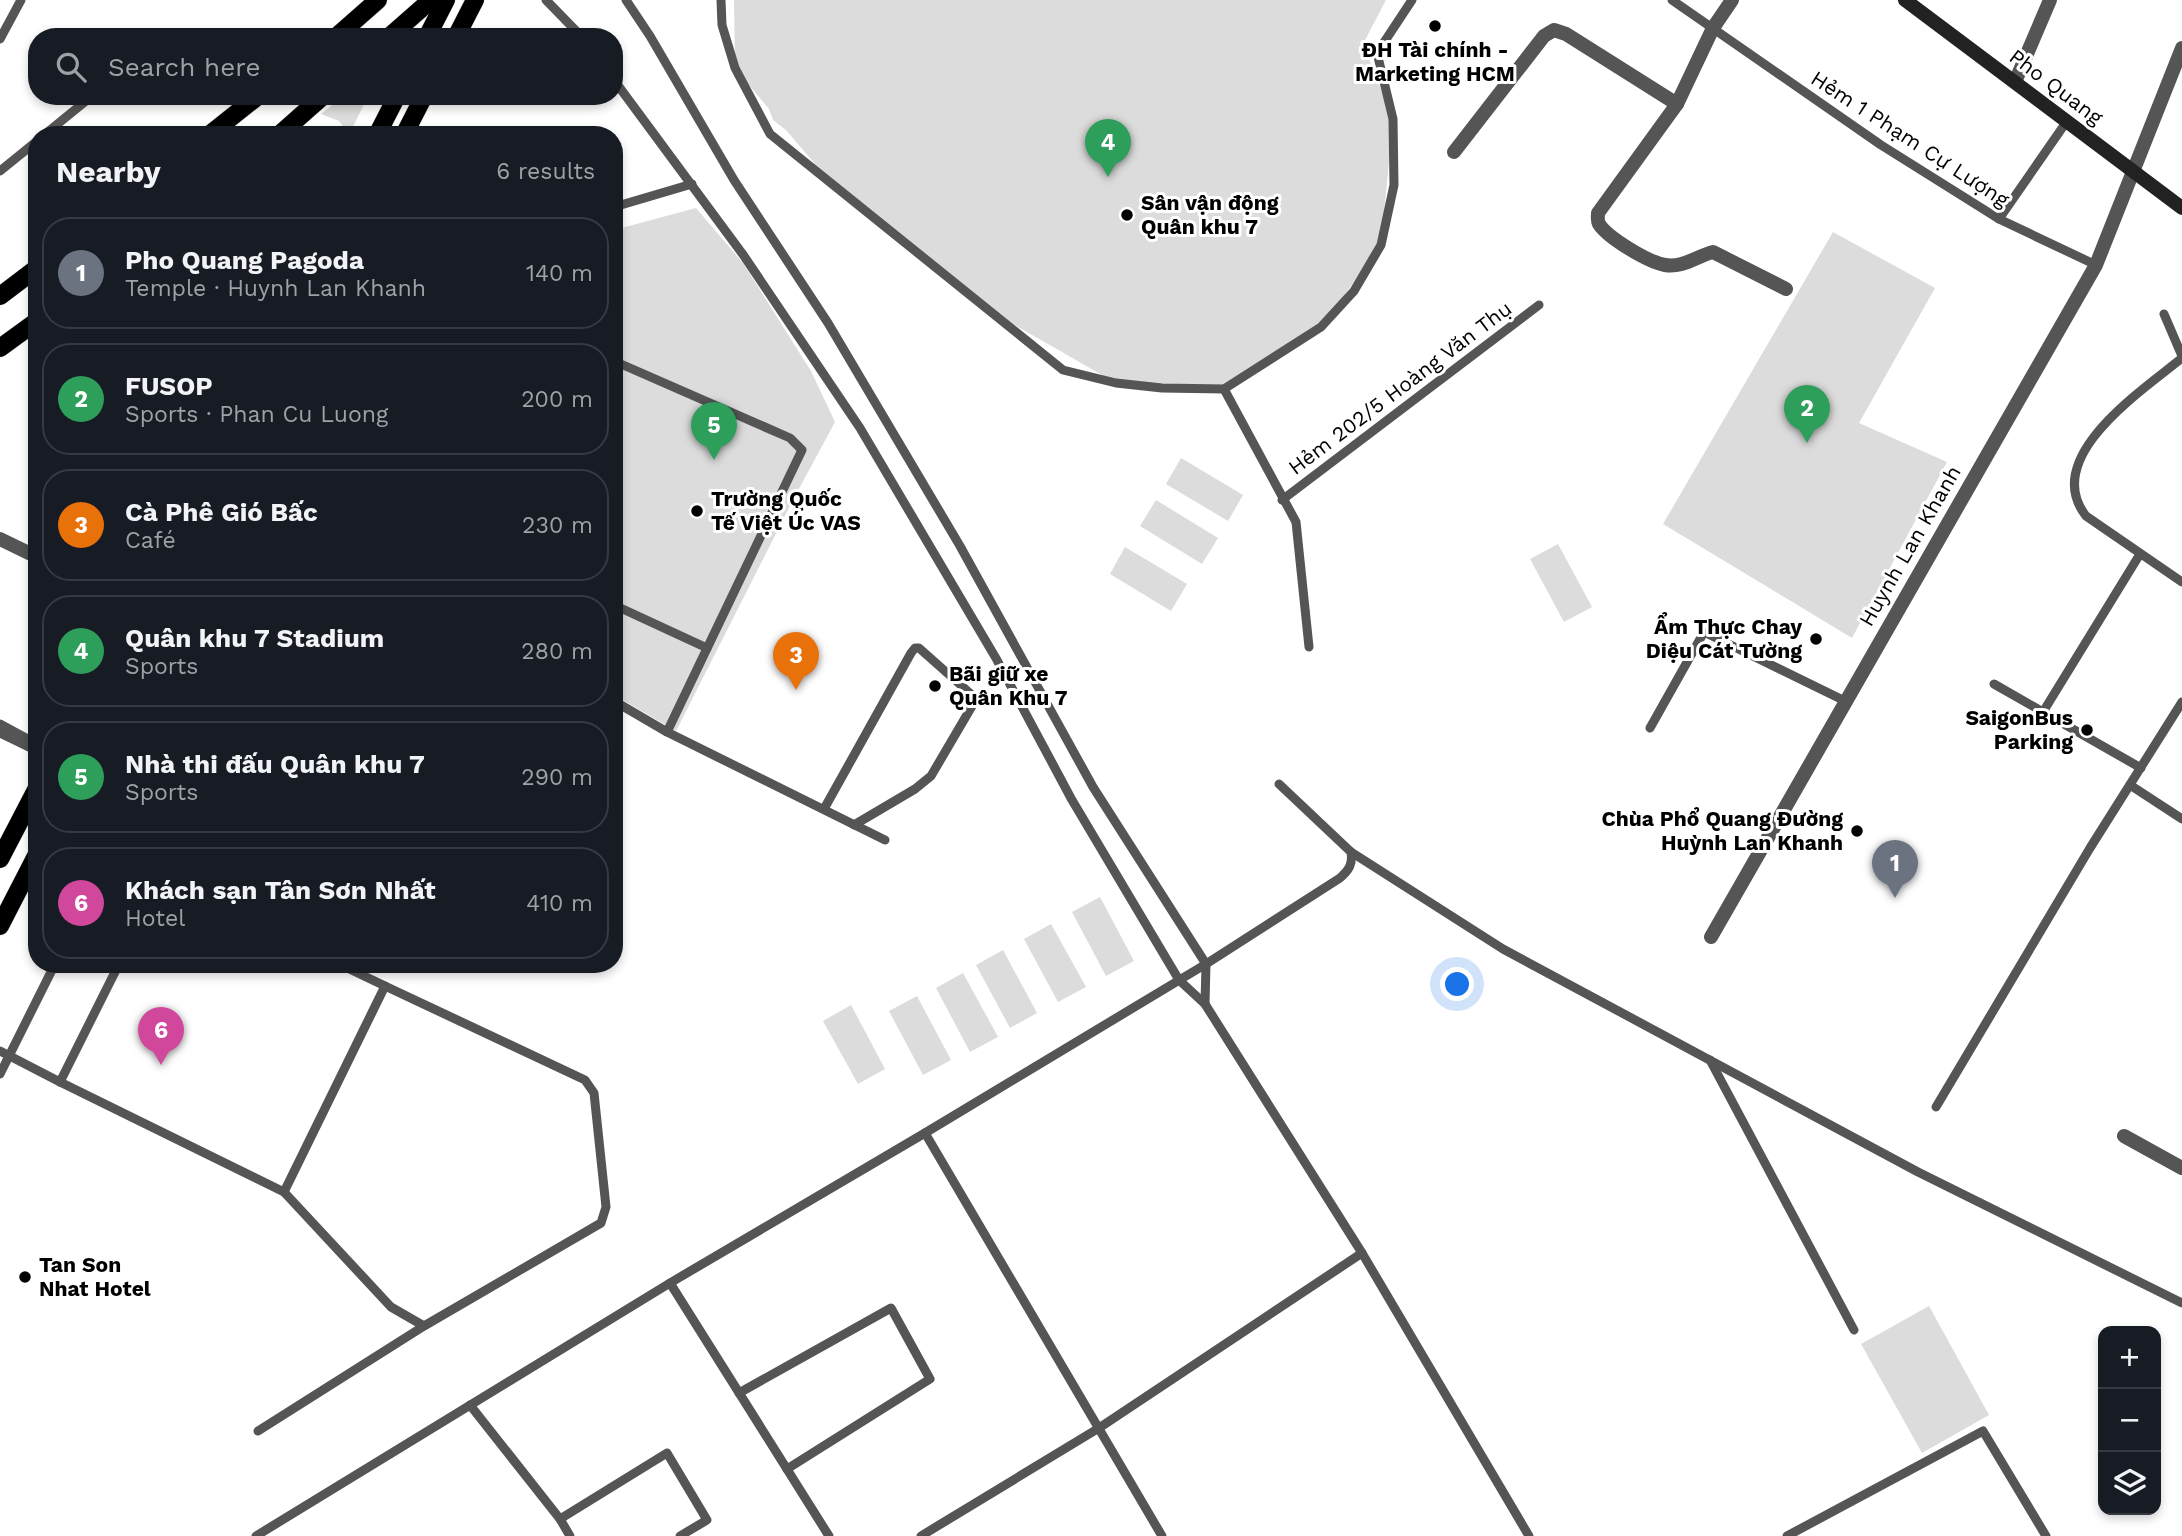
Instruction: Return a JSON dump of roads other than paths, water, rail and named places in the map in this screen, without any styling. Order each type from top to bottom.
[{"type":"main road","points":[[399,28],[430,0]]},
{"type":"main road","points":[[432,28],[446,0]]},
{"type":"main road","points":[[461,28],[475,0]]},
{"type":"main road","name":"Pho Quang","points":[[1905,0],[2182,208]]},
{"type":"main road","points":[[345,28],[372,2]]},
{"type":"main road","points":[[220,126],[247,105]]},
{"type":"main road","points":[[289,126],[313,105]]},
{"type":"main road","points":[[382,126],[392,105]]},
{"type":"main road","points":[[409,126],[419,105]]},
{"type":"main road","points":[[0,296],[28,275]]},
{"type":"main road","points":[[3,340],[28,326]]},
{"type":"main road","points":[[0,859],[4,841],[28,802]]},
{"type":"main road","points":[[0,926],[28,872]]},
{"type":"street","points":[[1732,0],[1713,28],[1677,104],[1598,213],[1600,224],[1617,240],[1666,265],[1689,263],[1703,254],[1713,252],[1786,289]]},
{"type":"street","points":[[2015,82],[2050,0]]},
{"type":"street","points":[[1454,152],[1544,36],[1554,30],[1566,34],[1677,104]]},
{"type":"street","name":"Huynh Lan Khanh","points":[[1711,937],[2096,265],[2182,48]]},
{"type":"street","points":[[0,539],[28,553]]},
{"type":"street","points":[[2124,1136],[2182,1168]]},
{"type":"lane","points":[[0,39],[21,0]]},
{"type":"lane","points":[[546,0],[573,28]]},
{"type":"lane","points":[[626,0],[734,180],[828,323],[960,546],[1093,787],[1206,964],[1205,1004]]},
{"type":"lane","points":[[721,0],[722,25],[735,68],[769,134],[1063,370],[1116,383],[1162,388],[1224,389],[1321,327],[1354,290],[1381,245],[1394,185],[1393,119],[1377,53],[1412,0]]},
{"type":"lane","name":"Hẻm 1 Phạm Cự Lượng","points":[[1672,0],[1881,145],[1999,219],[2096,265]]},
{"type":"lane","points":[[623,92],[744,256],[860,428],[997,660],[1072,800],[1179,980],[1205,1004],[1362,1253],[1529,1536]]},
{"type":"lane","points":[[55,126],[81,105]]},
{"type":"lane","points":[[1999,219],[2067,121]]},
{"type":"lane","points":[[0,171],[28,148]]},
{"type":"lane","points":[[623,204],[692,184]]},
{"type":"lane","name":"Hẻm 202/5 Hoàng Văn Thụ","points":[[1282,500],[1539,305]]},
{"type":"lane","points":[[2164,314],[2182,357],[2126,404],[2087,446],[2076,468],[2074,490],[2079,508],[2085,516],[2182,582]]},
{"type":"lane","points":[[623,365],[790,438],[802,450],[667,732]]},
{"type":"lane","points":[[1224,389],[1296,522],[1309,647]]},
{"type":"lane","points":[[2043,712],[2140,554]]},
{"type":"lane","points":[[623,609],[707,648]]},
{"type":"lane","points":[[1650,728],[1704,632],[1845,701]]},
{"type":"lane","points":[[824,809],[911,653],[915,648],[919,648],[972,695],[975,701],[931,776],[915,789],[854,825]]},
{"type":"lane","points":[[1994,684],[2141,768]]},
{"type":"lane","points":[[1936,1107],[2182,702]]},
{"type":"lane","points":[[623,706],[667,732],[885,840]]},
{"type":"lane","points":[[0,724],[28,739]]},
{"type":"lane","points":[[0,733],[28,747]]},
{"type":"lane","points":[[1279,784],[1351,852],[1503,949],[1918,1171],[2182,1303]]},
{"type":"lane","points":[[2130,785],[2182,819]]},
{"type":"lane","points":[[256,1536],[670,1283],[1206,964],[1340,878],[1352,862],[1351,852]]},
{"type":"lane","points":[[0,1074],[51,973]]},
{"type":"lane","points":[[60,1082],[114,973]]},
{"type":"lane","points":[[258,1431],[424,1326],[601,1223],[606,1207],[594,1093],[585,1080],[357,973]]},
{"type":"lane","points":[[284,1192],[385,986]]},
{"type":"lane","points":[[0,1051],[284,1192],[391,1307],[424,1326]]},
{"type":"lane","points":[[1709,1058],[1854,1330]]},
{"type":"lane","points":[[925,1133],[1162,1536]]},
{"type":"lane","points":[[921,1536],[1099,1428],[1362,1253]]},
{"type":"lane","points":[[670,1283],[829,1536]]},
{"type":"lane","points":[[739,1393],[891,1308],[930,1378],[787,1469]]},
{"type":"lane","points":[[470,1405],[560,1519],[570,1536]]},
{"type":"lane","points":[[1787,1536],[1983,1431],[2046,1536]]},
{"type":"lane","points":[[560,1519],[667,1453],[707,1520],[680,1536]]},
{"type":"place","name":"ĐH Tài chính - Marketing HCM","points":[[1435,26]]},
{"type":"place","name":"Quân khu 7 Stadium","points":[[1108,177]]},
{"type":"place","name":"Sân vận động Quân khu 7","points":[[1127,215]]},
{"type":"place","name":"FUSOP","points":[[1807,443]]},
{"type":"place","name":"Nhà thi đấu Quân khu 7","points":[[714,460]]},
{"type":"place","name":"Trường Quốc Tế Việt Úc VAS","points":[[697,511]]},
{"type":"place","name":"Ẩm Thực Chay Diệu Cát Tường","points":[[1816,639]]},
{"type":"place","name":"Bãi giữ xe Quân Khu 7","points":[[935,686]]},
{"type":"place","name":"Cà Phê Gió Bấc","points":[[796,690]]},
{"type":"place","name":"SaigonBus Parking","points":[[2087,730]]},
{"type":"place","name":"Chùa Phổ Quang Đường Huỳnh Lan Khanh","points":[[1857,831]]},
{"type":"place","name":"Pho Quang Pagoda","points":[[1895,898]]},
{"type":"place","name":"Khách sạn Tân Sơn Nhất","points":[[161,1065]]},
{"type":"place","name":"Tan Son Nhat Hotel","points":[[25,1277]]}]
